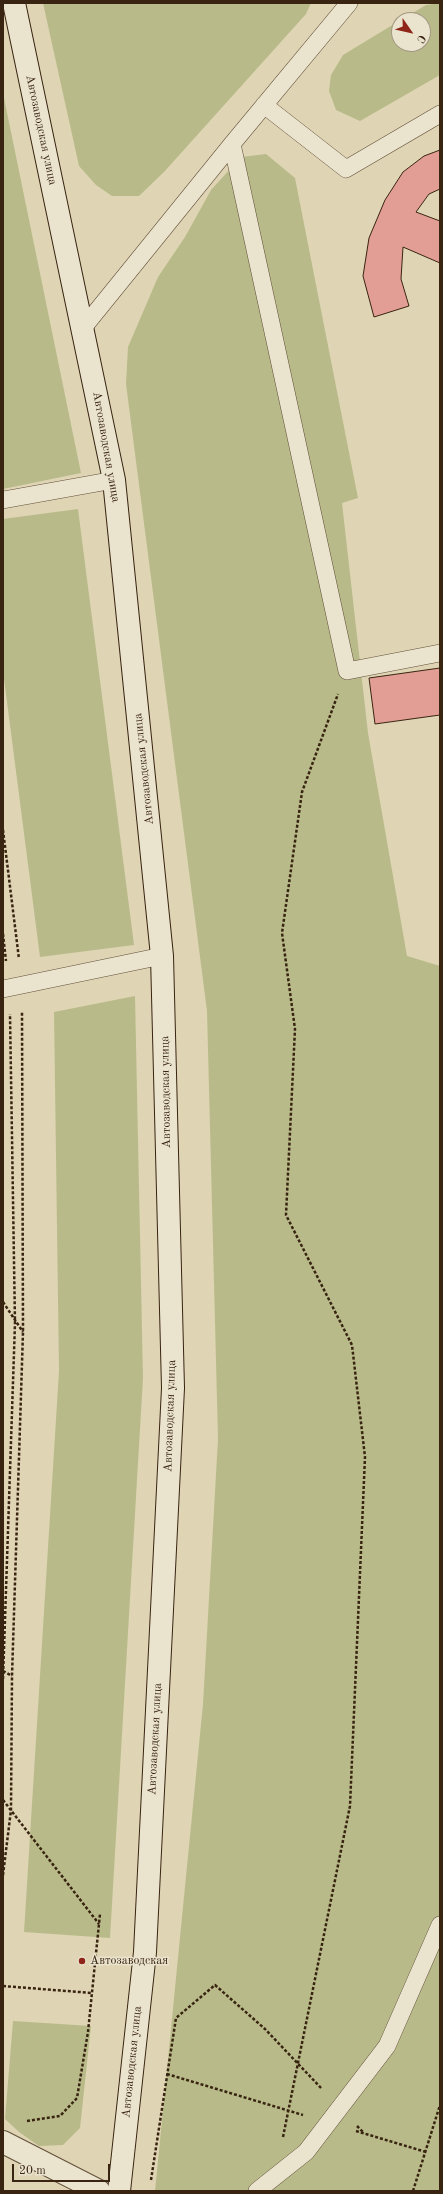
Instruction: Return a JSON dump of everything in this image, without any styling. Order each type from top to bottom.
[{"type":"main road","name":"Автозаводская улица","points":[[14,3],[114,480],[162,956],[173,1388],[144,1952],[119,2191]]},
{"type":"main road","points":[[3,2142],[99,2191]]},
{"type":"lane","points":[[83,328],[232,144],[349,3]]},
{"type":"lane","points":[[264,106],[346,169],[440,114]]},
{"type":"lane","points":[[232,144],[347,671],[440,653]]},
{"type":"lane","points":[[3,500],[114,480]]},
{"type":"lane","points":[[11,987],[162,956]]},
{"type":"lane","points":[[257,2191],[306,2152],[387,2046],[440,1925]]},
{"type":"path","points":[[275,2176],[350,1806],[365,1457],[352,1345],[286,1215],[295,1029],[282,933],[302,792],[347,671]]},
{"type":"path","points":[[3,830],[11,987],[23,1332],[12,1676],[11,1810],[3,1875]]},
{"type":"path","points":[[3,934],[11,987],[15,1323],[3,1679]]},
{"type":"path","points":[[3,1302],[15,1323],[23,1332]]},
{"type":"path","points":[[3,1671],[12,1676]]},
{"type":"path","points":[[3,1800],[99,1924]]},
{"type":"path","points":[[23,2120],[30,2122],[60,2116],[77,2098],[92,1993],[100,1914]]},
{"type":"path","points":[[150,2183],[176,2018],[215,1985],[265,2029],[364,2133]]},
{"type":"path","points":[[3,1986],[92,1993]]},
{"type":"path","points":[[166,2074],[426,2152]]},
{"type":"path","points":[[413,2191],[440,2105]]},
{"type":"green space","points":[[43,3],[311,3],[306,14],[164,172],[139,196],[112,196],[96,185],[79,166]]},
{"type":"green space","points":[[440,3],[440,75],[360,121],[336,110],[329,91],[331,75],[343,55],[391,26],[391,52],[431,52],[431,12],[414,12],[426,5]]},
{"type":"green space","points":[[3,93],[81,473],[3,489]]},
{"type":"green space","points":[[266,154],[295,178],[358,498],[342,503],[368,733],[407,956],[440,966],[440,2191],[155,2191],[203,1704],[218,1439],[207,1011],[126,384],[128,347],[158,277],[185,237],[211,190],[241,157]]},
{"type":"green space","points":[[78,509],[134,945],[40,957],[3,671],[3,519]]},
{"type":"green space","points":[[135,996],[143,1378],[110,1938],[24,1932],[59,1371],[54,1012]]},
{"type":"green space","points":[[13,2021],[91,2026],[80,2128],[63,2145],[39,2146],[19,2132],[5,2119]]},
{"type":"building","points":[[440,150],[440,189],[429,194],[416,212],[440,221],[440,263],[403,247],[401,279],[409,306],[374,317],[363,276],[369,238],[385,200],[403,172],[424,156]]},
{"type":"building","points":[[440,668],[440,715],[375,724],[369,678]]},
{"type":"place","name":"Автозаводская","points":[[82,1961]]}]
